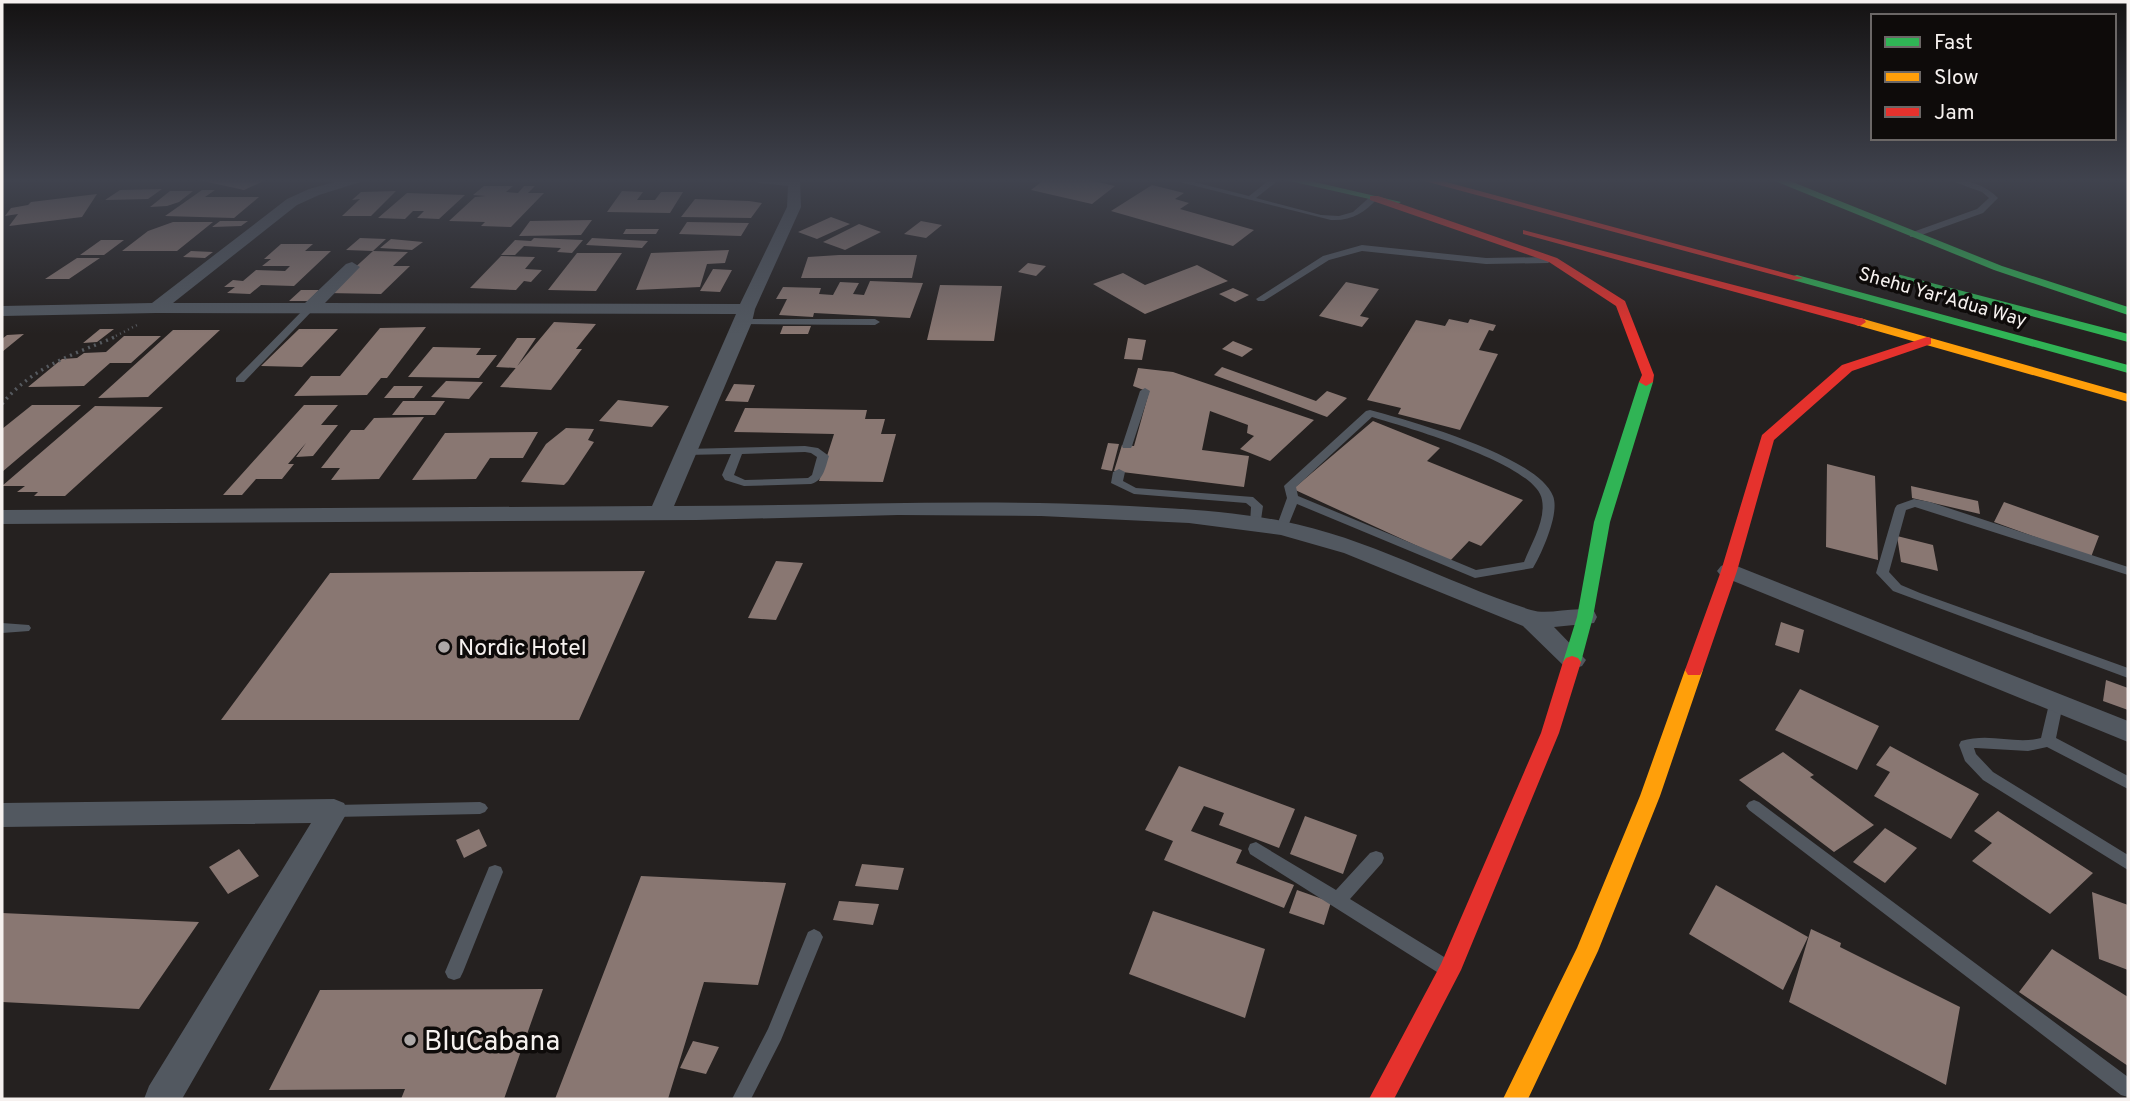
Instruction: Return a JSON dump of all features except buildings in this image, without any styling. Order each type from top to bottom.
[{"type":"main road","points":[[1381,1099],[1450,970],[1550,733],[1585,617],[1602,523],[1648,375],[1621,304],[1553,260],[1470,230]]},
{"type":"main road","points":[[1496,239],[1512,230]]},
{"type":"main road","points":[[1520,230],[2128,398]]},
{"type":"main road","name":"Shehu Yar'Adua Way","points":[[1623,230],[2128,369]]},
{"type":"main road","points":[[1901,230],[1998,268],[2128,311]]},
{"type":"main road","name":"Shehu Yar'Adua Way","points":[[1878,272],[2128,337]]},
{"type":"main road","points":[[1993,332],[2128,379]]},
{"type":"main road","points":[[1515,1099],[1587,951],[1650,796],[1729,571],[1767,438],[1847,368],[1927,341]]},
{"type":"street","points":[[156,308],[256,230]]},
{"type":"street","points":[[660,513],[783,230]]},
{"type":"street","points":[[310,308],[352,267]]},
{"type":"street","points":[[2,311],[310,308],[745,315]]},
{"type":"street","points":[[2,517],[660,513],[898,508],[1041,509],[1189,516],[1282,528],[1352,548],[1532,620],[1573,660]]},
{"type":"street","points":[[1729,571],[2128,732]]},
{"type":"street","points":[[1532,620],[1585,617]]},
{"type":"street","points":[[2,815],[334,811]]},
{"type":"street","points":[[162,1099],[334,811]]},
{"type":"lane","points":[[1913,235],[1926,230]]},
{"type":"lane","points":[[1486,261],[1496,239]]},
{"type":"lane","points":[[1261,299],[1326,258],[1362,248],[1486,261],[1553,260]]},
{"type":"lane","points":[[240,380],[310,308]]},
{"type":"lane","points":[[745,315],[875,322]]},
{"type":"lane","points":[[1128,446],[1145,391]]},
{"type":"lane","points":[[1282,528],[1293,498],[1290,486],[1302,472],[1370,413],[1436,432],[1528,473],[1547,494],[1549,508],[1529,565],[1475,574],[1293,498]]},
{"type":"lane","points":[[686,453],[738,451],[805,449],[819,452],[822,456],[817,476],[811,481],[744,483],[729,478],[728,475],[738,451]]},
{"type":"lane","points":[[1119,472],[1117,484],[1134,491],[1249,500],[1257,506],[1256,524]]},
{"type":"lane","points":[[2128,571],[1914,503],[1900,509],[1882,573],[1897,588],[1915,596],[2128,673]]},
{"type":"lane","points":[[2,628],[24,628]]},
{"type":"lane","points":[[2056,704],[2048,741],[2037,747],[1978,740],[1966,745],[1970,757],[1988,776],[2128,863]]},
{"type":"lane","points":[[2048,741],[2128,783]]},
{"type":"lane","points":[[1754,806],[2128,1088]]},
{"type":"lane","points":[[334,811],[480,808]]},
{"type":"lane","points":[[1256,849],[1450,970]]},
{"type":"lane","points":[[1338,900],[1376,858]]},
{"type":"lane","points":[[454,972],[495,872]]},
{"type":"lane","points":[[741,1099],[775,1034],[814,937]]},
{"type":"path","points":[[2,404],[16,385],[62,357],[102,344],[135,327],[156,308]]},
{"type":"traffic: fast","points":[[1904,230],[1998,268],[2128,311]]},
{"type":"traffic: fast","points":[[1893,276],[2128,338]]},
{"type":"traffic: fast","points":[[1797,278],[2128,369]]},
{"type":"traffic: fast","points":[[1572,662],[1585,617],[1602,522],[1646,382]]},
{"type":"traffic: slow","points":[[1860,322],[2128,398]]},
{"type":"traffic: slow","points":[[1515,1099],[1587,951],[1650,796],[1694,670]]},
{"type":"traffic: jam","points":[[1467,230],[1553,260],[1621,304],[1648,375],[1646,382]]},
{"type":"traffic: jam","points":[[1617,230],[1797,278]]},
{"type":"traffic: jam","points":[[1527,232],[1860,322]]},
{"type":"traffic: jam","points":[[1694,670],[1729,571],[1767,438],[1847,368],[1927,341]]},
{"type":"traffic: jam","points":[[1381,1099],[1450,970],[1550,733],[1572,662]]},
{"type":"place","name":"Nordic Hotel","points":[[444,647]]},
{"type":"place","name":"BluCabana","points":[[410,1040]]}]
